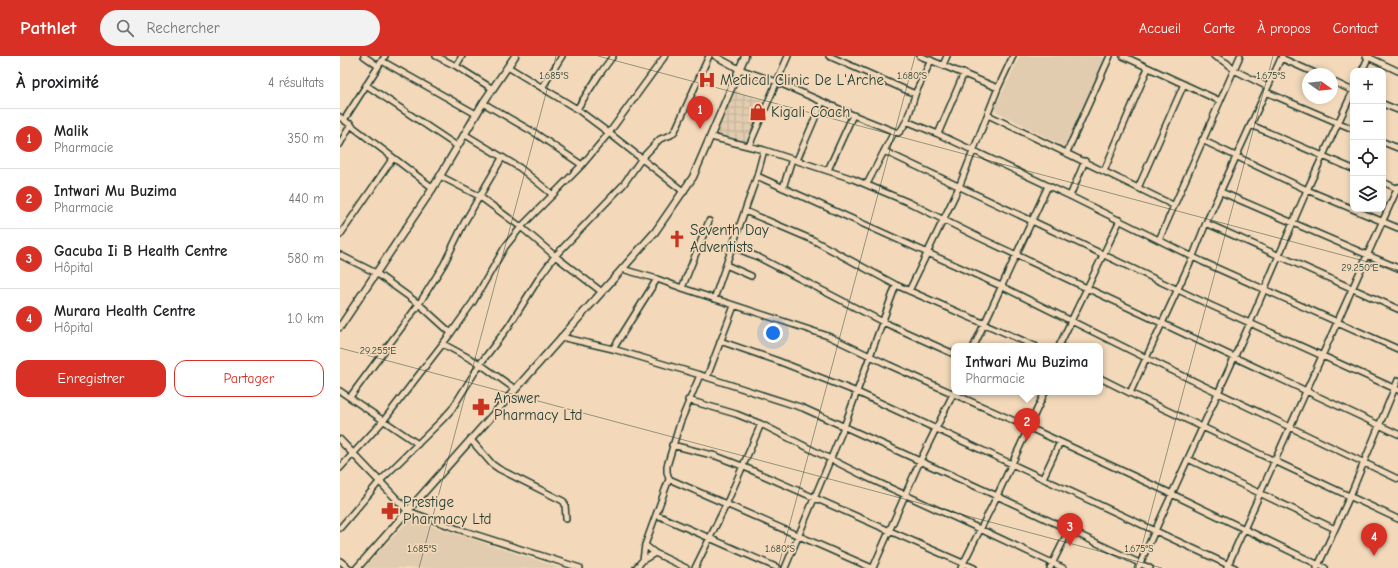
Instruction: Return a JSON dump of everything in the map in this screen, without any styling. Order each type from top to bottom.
[{"type":"street","points":[[364,56],[476,114]]},
{"type":"street","points":[[385,56],[342,118],[432,188]]},
{"type":"street","points":[[436,56],[456,66],[493,89]]},
{"type":"street","points":[[456,66],[462,56]]},
{"type":"street","points":[[340,327],[440,176],[476,114],[515,56]]},
{"type":"street","points":[[542,88],[562,56]]},
{"type":"street","points":[[577,109],[613,56]]},
{"type":"street","points":[[340,468],[352,452],[384,420],[443,344],[473,302],[505,247],[521,227],[582,165],[609,133],[665,56]]},
{"type":"street","points":[[340,528],[380,481],[452,409],[480,364],[509,326],[541,275],[555,256],[623,185],[642,158],[660,139],[671,135],[675,131],[709,56]]},
{"type":"street","points":[[715,56],[739,69],[777,82],[898,133],[901,132],[906,121],[931,60]]},
{"type":"street","points":[[357,568],[656,232],[693,177],[745,56]]},
{"type":"street","points":[[749,146],[788,56]]},
{"type":"street","points":[[829,56],[916,94]]},
{"type":"street","points":[[920,56],[998,88]]},
{"type":"street","points":[[944,65],[947,56]]},
{"type":"street","points":[[909,291],[959,187],[998,88],[1013,56]]},
{"type":"street","points":[[1067,152],[1110,56]]},
{"type":"street","points":[[1123,56],[1220,101]]},
{"type":"street","points":[[1214,56],[1228,63],[1234,70],[1267,89],[1350,128]]},
{"type":"street","points":[[1159,240],[1173,205],[1240,56]]},
{"type":"street","points":[[1363,68],[1368,56],[1398,71]]},
{"type":"street","points":[[1130,394],[1281,57],[1304,68]]},
{"type":"street","points":[[508,67],[577,109],[684,192]]},
{"type":"street","points":[[1104,171],[1148,68]]},
{"type":"street","points":[[938,134],[964,73]]},
{"type":"street","points":[[1138,188],[1184,84]]},
{"type":"street","points":[[1338,84],[1350,90]]},
{"type":"street","points":[[366,85],[457,146]]},
{"type":"street","points":[[1139,566],[1219,392],[1307,190],[1350,97]]},
{"type":"street","points":[[783,188],[794,159],[822,102]]},
{"type":"street","points":[[483,103],[551,143],[582,165]]},
{"type":"street","points":[[1386,105],[1398,110]]},
{"type":"street","points":[[828,170],[853,115]]},
{"type":"street","points":[[988,115],[1067,152],[1173,205]]},
{"type":"street","points":[[906,121],[938,134],[1264,289],[1398,349]]},
{"type":"street","points":[[340,144],[350,124]]},
{"type":"street","points":[[1251,125],[1350,168]]},
{"type":"street","points":[[867,184],[894,132]]},
{"type":"street","points":[[464,134],[531,176],[553,195]]},
{"type":"street","points":[[711,137],[794,159],[867,184],[1398,434]]},
{"type":"street","points":[[1202,140],[1307,190],[1398,228]]},
{"type":"street","points":[[1386,143],[1398,148]]},
{"type":"street","points":[[714,299],[757,176],[764,150]]},
{"type":"street","points":[[884,151],[1177,290],[1396,389]]},
{"type":"street","points":[[340,235],[393,158]]},
{"type":"street","points":[[350,397],[419,304],[444,264],[464,223],[502,158]]},
{"type":"street","points":[[1070,196],[1085,161]]},
{"type":"street","points":[[440,176],[479,196],[521,227],[555,256],[602,292]]},
{"type":"street","points":[[757,176],[1001,286],[1146,358],[1398,479]]},
{"type":"street","points":[[1227,566],[1398,188],[1386,183]]},
{"type":"street","points":[[975,343],[1048,186]]},
{"type":"street","points":[[1220,192],[1398,268]]},
{"type":"street","points":[[745,211],[813,240],[896,285],[1027,343]]},
{"type":"street","points":[[1059,343],[1120,220]]},
{"type":"street","points":[[682,288],[709,221]]},
{"type":"street","points":[[1206,223],[1398,310]]},
{"type":"street","points":[[733,247],[758,257],[883,322],[951,353]]},
{"type":"street","points":[[340,255],[376,273],[419,304],[451,333]]},
{"type":"street","points":[[726,265],[751,276]]},
{"type":"street","points":[[622,269],[657,279],[734,306],[823,334],[869,356],[951,391]]},
{"type":"street","points":[[613,350],[657,279]]},
{"type":"street","points":[[785,568],[844,426],[896,285]]},
{"type":"street","points":[[707,377],[734,306]]},
{"type":"street","points":[[561,337],[613,350],[707,377],[803,408],[997,496],[1069,530],[1139,566],[1150,568]]},
{"type":"street","points":[[720,341],[778,361],[857,392],[1155,530],[1227,566],[1235,568]]},
{"type":"street","points":[[443,344],[480,364],[515,389]]},
{"type":"street","points":[[643,560],[645,545],[669,479],[666,472],[672,445],[688,400],[700,375]]},
{"type":"street","points":[[1103,380],[1130,394],[1398,518]]},
{"type":"street","points":[[1318,566],[1350,496],[1379,425],[1396,389],[1398,380]]},
{"type":"street","points":[[340,391],[418,444]]},
{"type":"street","points":[[669,479],[872,568],[952,395]]},
{"type":"street","points":[[959,395],[1172,494],[1318,566],[1325,568]]},
{"type":"street","points":[[962,565],[997,496],[1042,395]]},
{"type":"street","points":[[688,400],[736,414],[761,424],[905,495],[980,528],[1052,566],[1063,568]]},
{"type":"street","points":[[695,568],[726,505],[761,424]]},
{"type":"street","points":[[340,440],[408,511],[458,529],[580,568]]},
{"type":"street","points":[[471,440],[492,464],[499,469],[563,502],[565,504],[566,519]]},
{"type":"street","points":[[1043,478],[1060,442]]},
{"type":"street","points":[[672,445],[716,456],[742,466],[890,530],[962,565],[974,568]]},
{"type":"street","points":[[1188,459],[1335,529]]},
{"type":"street","points":[[657,515],[778,568]]},
{"type":"street","points":[[1052,566],[1069,530]]},
{"type":"street","points":[[645,545],[655,553],[686,568]]},
{"type":"street","points":[[636,568],[643,560],[655,553]]},
{"type":"street","points":[[340,561],[349,568]]},
{"type":"shaded area","points":[[1020,56],[1098,56],[1106,59],[1065,147],[994,110]]},
{"type":"shaded area","name":"Kigali Coach","points":[[733,90],[767,101],[748,143],[715,134]]},
{"type":"shaded area","points":[[410,519],[560,568],[364,568]]},
{"type":"place","name":"Medical Clinic De L'Arche","points":[[707,80]]},
{"type":"place","name":"Kigali Coach","points":[[758,112]]},
{"type":"place","name":"Malik","points":[[700,129]]},
{"type":"place","name":"Seventh Day Adventists","points":[[677,239]]},
{"type":"place","name":"Answer Pharmacy Ltd","points":[[481,407]]},
{"type":"place","name":"Intwari Mu Buzima","points":[[1027,441]]},
{"type":"place","name":"Prestige Pharmacy Ltd","points":[[390,511]]},
{"type":"place","name":"Gacuba Ii B Health Centre","points":[[1070,546]]},
{"type":"place","name":"Murara Health Centre","points":[[1374,556]]}]
